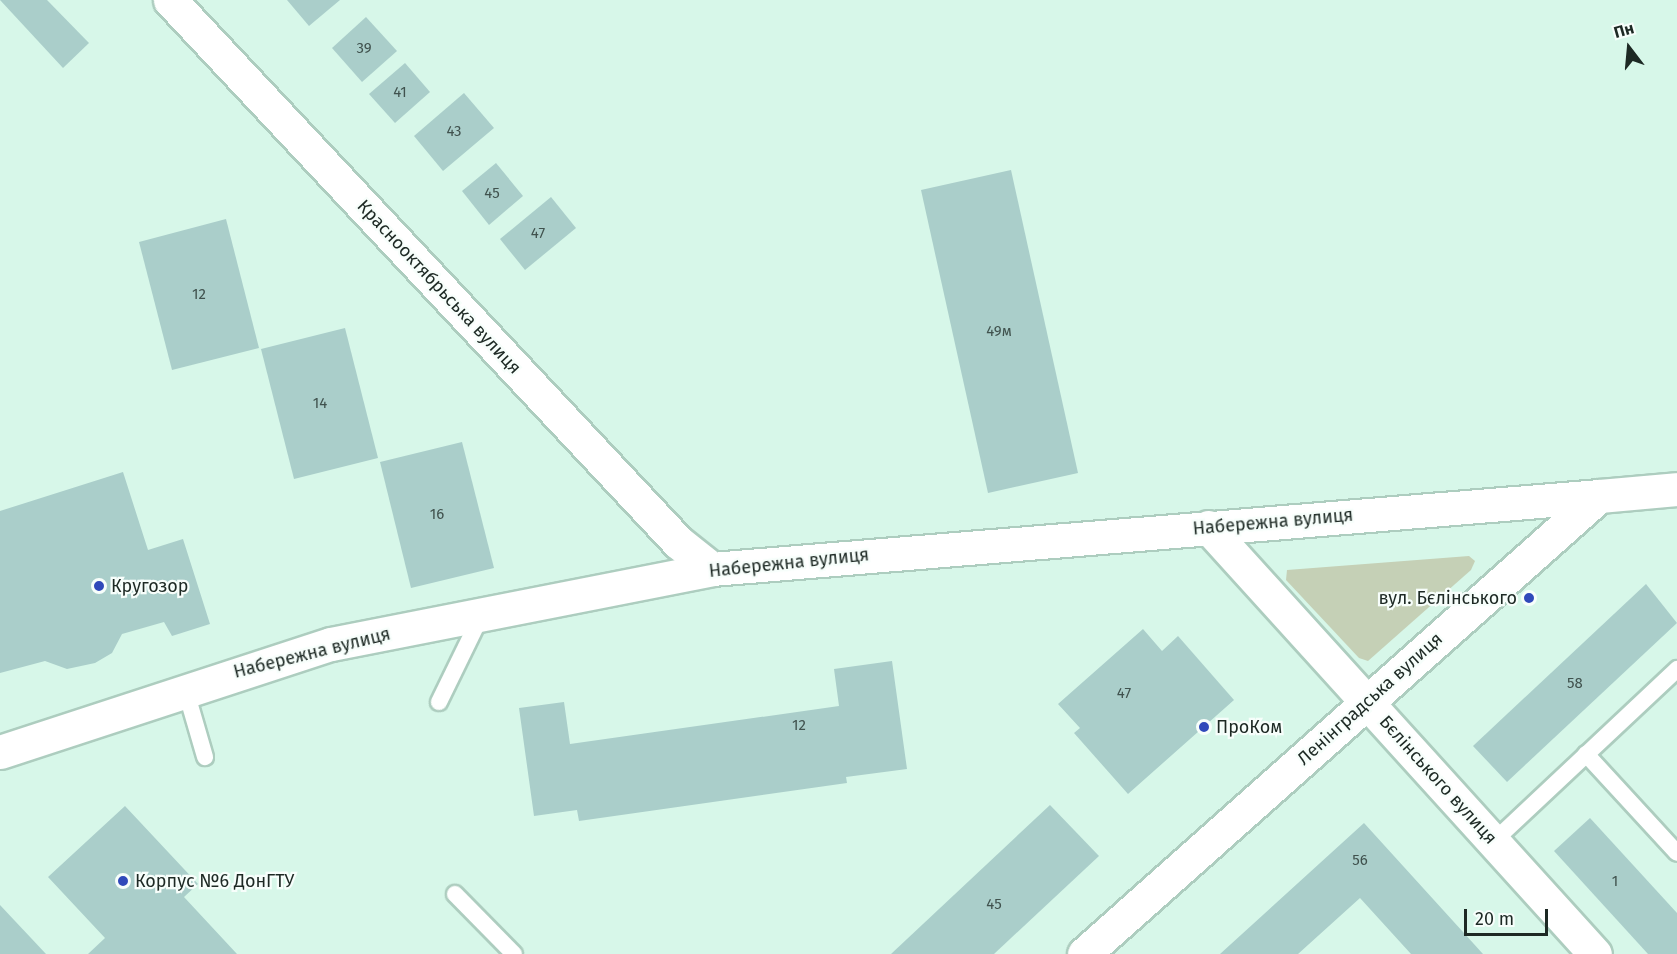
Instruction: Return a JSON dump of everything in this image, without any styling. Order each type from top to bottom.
[{"type":"street","name":"Краснооктябрьська вулиця","points":[[170,0],[678,542],[712,569]]},
{"type":"street","points":[[1599,496],[1676,494]]},
{"type":"street","name":"Набережна вулиця","points":[[0,752],[185,688],[331,644],[712,569],[1599,496]]},
{"type":"street","name":"Ленінградська вулиця","points":[[1087,953],[1599,496]]},
{"type":"street","name":"Бєлінського вулиця","points":[[1208,527],[1595,954]]},
{"type":"lane","points":[[439,702],[482,614]]},
{"type":"lane","points":[[1493,842],[1677,669]]},
{"type":"lane","points":[[185,688],[206,758]]},
{"type":"lane","points":[[1586,754],[1677,854]]},
{"type":"lane","points":[[455,894],[514,954]]},
{"type":"green space","points":[[1469,556],[1475,561],[1471,570],[1368,661],[1359,658],[1286,580],[1287,570]]},
{"type":"building","points":[[0,0],[47,0],[89,43],[63,68]]},
{"type":"building","points":[[287,0],[340,0],[309,26]]},
{"type":"building","points":[[366,17],[397,51],[362,82],[332,48]]},
{"type":"building","points":[[405,63],[430,92],[395,123],[369,94]]},
{"type":"building","points":[[464,93],[494,128],[443,171],[414,136]]},
{"type":"building","points":[[496,163],[523,196],[489,225],[462,191]]},
{"type":"building","points":[[1011,170],[1078,473],[988,493],[921,190]]},
{"type":"building","points":[[551,197],[576,228],[525,270],[500,239]]},
{"type":"building","points":[[226,219],[259,348],[172,370],[139,242]]},
{"type":"building","points":[[345,328],[378,458],[294,479],[261,349]]},
{"type":"building","points":[[462,442],[494,568],[411,588],[380,462]]},
{"type":"building","name":"Кругозор","points":[[123,472],[148,550],[183,539],[210,624],[172,636],[164,622],[122,634],[112,653],[95,663],[67,669],[45,661],[0,673],[0,511]]},
{"type":"building","points":[[1646,584],[1677,623],[1507,782],[1473,746]]},
{"type":"building","points":[[1143,629],[1162,651],[1178,636],[1234,700],[1128,794],[1074,733],[1080,728],[1058,704]]},
{"type":"building","points":[[892,661],[907,769],[846,777],[847,783],[579,821],[577,810],[534,816],[519,708],[564,702],[570,744],[839,706],[834,669]]},
{"type":"building","points":[[1050,805],[1099,856],[994,954],[891,954]]},
{"type":"building","name":"Корпус №6 ДонГТУ","points":[[125,806],[198,884],[184,897],[237,954],[88,954],[105,938],[48,877]]},
{"type":"building","points":[[1590,818],[1677,913],[1677,954],[1648,954],[1554,851]]},
{"type":"building","points":[[1364,823],[1483,954],[1411,954],[1360,898],[1298,954],[1220,954]]},
{"type":"building","points":[[0,905],[46,954],[0,954]]},
{"type":"place","name":"Кругозор","points":[[99,586]]},
{"type":"place","name":"вул. Бєлінського","points":[[1529,598]]},
{"type":"place","name":"ПроКом","points":[[1204,727]]},
{"type":"place","name":"Корпус №6 ДонГТУ","points":[[123,881]]}]
